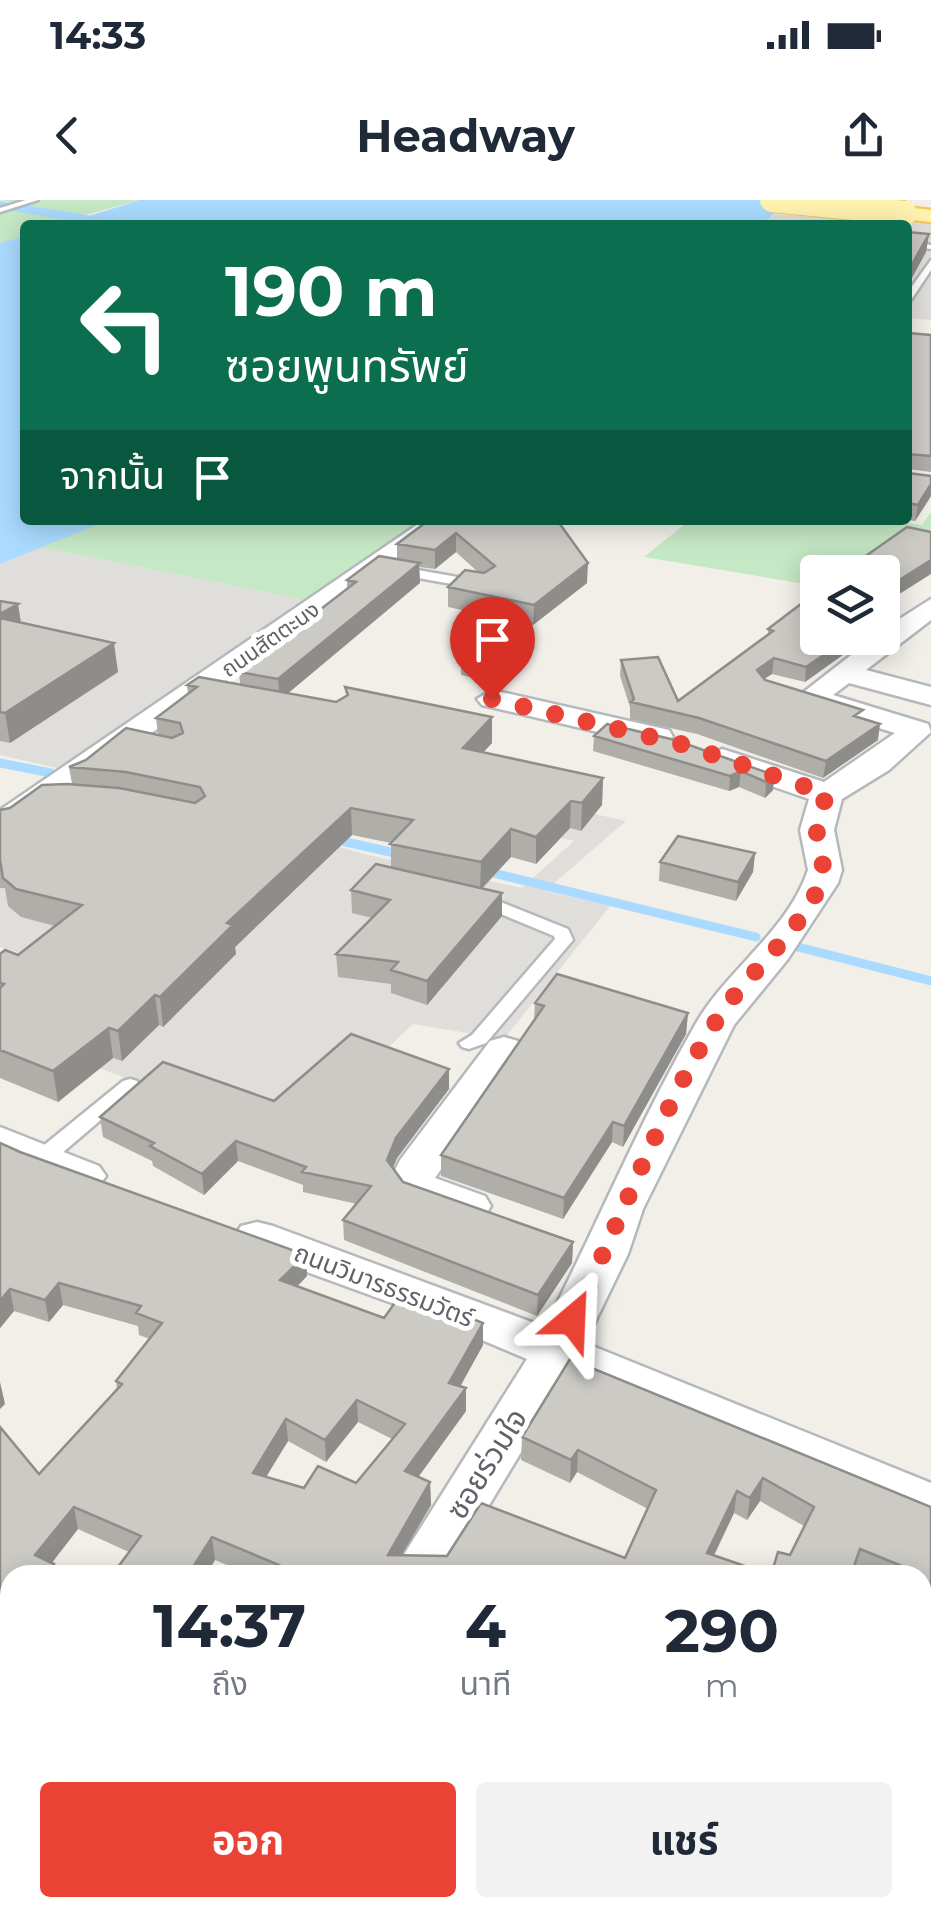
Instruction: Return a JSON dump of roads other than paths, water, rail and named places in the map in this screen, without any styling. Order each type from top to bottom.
[{"type":"main road","points":[[772,200],[924,213]]},
{"type":"main road","points":[[844,200],[924,213]]},
{"type":"street","name":"ถนนสัตตะนง","points":[[0,825],[128,746],[433,525]]},
{"type":"street","points":[[811,698],[931,607]]},
{"type":"street","points":[[844,673],[931,696]]},
{"type":"street","points":[[492,699],[685,745],[827,794],[878,762],[917,730],[774,686]]},
{"type":"street","name":"ซอยร่วมใจ","points":[[424,1565],[556,1352],[586,1248],[628,1194],[697,1017],[776,950],[821,883],[825,870],[817,830],[827,794]]},
{"type":"street","points":[[486,1046],[413,1178],[420,1189],[513,1222]]},
{"type":"street","points":[[20,1151],[130,1192]]},
{"type":"street","name":"ถนนวิมารธรรมวัตร์","points":[[220,1224],[420,1295],[931,1506]]},
{"type":"lane","points":[[0,210],[34,200]]},
{"type":"lane","points":[[912,297],[931,263]]},
{"type":"lane","points":[[374,567],[484,585]]},
{"type":"lane","points":[[32,804],[74,798]]},
{"type":"lane","points":[[465,894],[548,924],[562,932],[564,940],[479,1039],[486,1046]]},
{"type":"lane","points":[[20,1151],[130,1085]]},
{"type":"water","points":[[140,200],[786,203],[767,220],[76,220]]},
{"type":"water","points":[[20,237],[20,525],[97,525],[0,564],[0,243]]},
{"type":"waterway","points":[[0,205],[92,220]]},
{"type":"waterway","points":[[0,763],[51,773]]},
{"type":"waterway","points":[[333,839],[399,854]]},
{"type":"waterway","points":[[485,871],[756,937]]},
{"type":"waterway","points":[[790,945],[931,981]]}]
